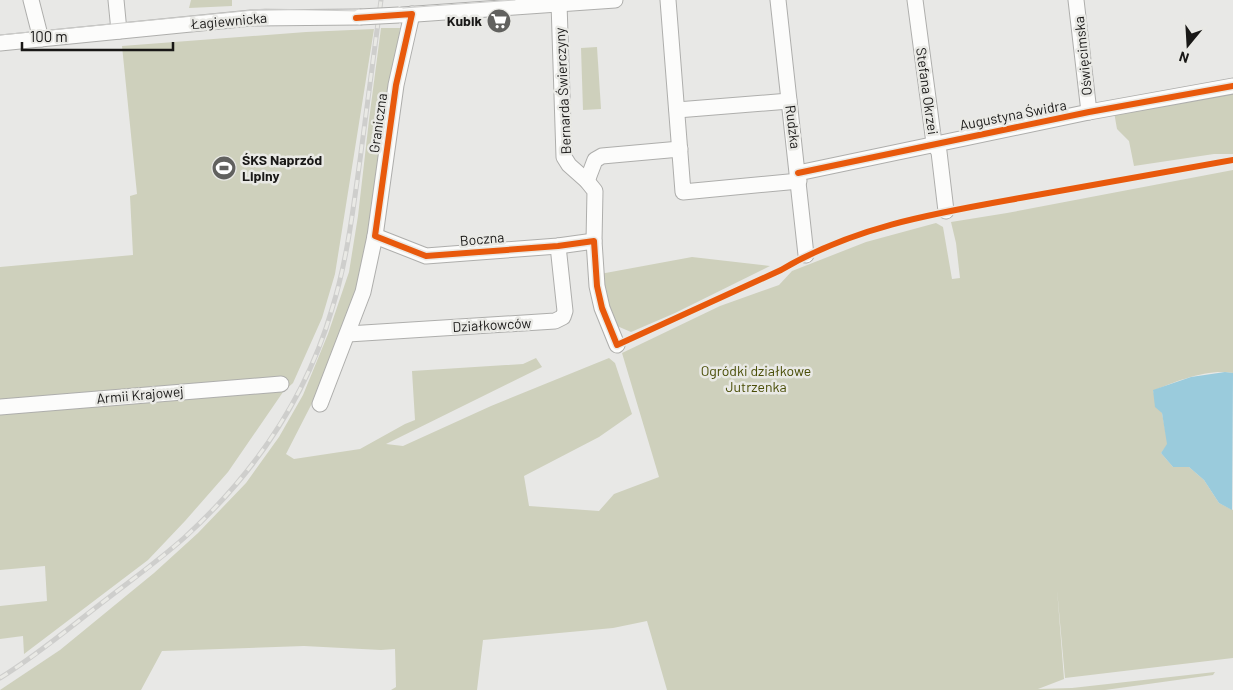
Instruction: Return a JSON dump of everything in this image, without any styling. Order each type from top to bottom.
[{"type":"street","points":[[31,0],[41,39]]},
{"type":"street","points":[[116,0],[119,31]]},
{"type":"street","name":"Łagiewnicka","points":[[0,43],[251,18],[406,15],[615,0]]},
{"type":"street","points":[[587,181],[595,160],[602,156],[680,149],[668,0]]},
{"type":"street","name":"Rudzka","points":[[778,0],[806,255]]},
{"type":"street","name":"Stefana Okrzei","points":[[915,0],[934,144],[939,152],[946,211]]},
{"type":"street","name":"Oświęcimska","points":[[1076,0],[1089,112]]},
{"type":"street","name":"Bernarda Świerczyny","points":[[558,3],[564,157],[569,165],[595,191],[594,241],[597,286],[602,308],[617,345]]},
{"type":"street","name":"Graniczna","points":[[320,404],[363,292],[375,236],[406,15]]},
{"type":"street","name":"Augustyna Świdra","points":[[680,149],[684,192],[798,177],[934,144],[1089,112],[1233,86]]},
{"type":"street","points":[[677,110],[789,101]]},
{"type":"street","name":"Boczna","points":[[375,236],[426,256],[558,246],[594,241]]},
{"type":"street","name":"Działkowców","points":[[348,334],[555,321],[563,318],[565,311],[558,246]]},
{"type":"street","name":"Armii Krajowej","points":[[0,407],[281,384]]},
{"type":"green space","points":[[191,0],[232,0],[232,6],[189,8]]},
{"type":"green space","name":"Ogródki działkowe Jutrzenka","points":[[381,28],[400,28],[375,207],[356,302],[328,372],[286,454],[294,459],[360,449],[415,420],[412,371],[523,364],[536,358],[542,367],[386,444],[403,446],[491,406],[609,358],[615,363],[632,414],[599,437],[524,476],[529,506],[599,511],[614,494],[659,477],[622,353],[720,306],[779,285],[792,271],[866,242],[936,223],[943,227],[952,279],[960,278],[956,243],[951,222],[1233,170],[1233,373],[1214,372],[1203,374],[1153,391],[1162,413],[1168,444],[1161,453],[1173,467],[1189,467],[1204,480],[1219,503],[1233,510],[1233,658],[1065,678],[1057,589],[1064,679],[1038,689],[1072,688],[1215,672],[1213,675],[1105,690],[667,690],[647,621],[613,628],[483,640],[477,690],[391,690],[396,687],[395,649],[304,646],[162,651],[141,690],[0,690],[60,650],[154,573],[198,533],[246,483],[279,437],[303,395],[328,334],[349,272],[358,216]]},
{"type":"green space","points":[[374,29],[335,274],[322,318],[293,383],[283,392],[228,472],[148,560],[24,654],[23,636],[0,639],[0,606],[47,601],[45,566],[0,570],[0,413],[255,394],[255,381],[0,400],[0,267],[133,255],[130,196],[137,194],[122,46],[306,32]]},
{"type":"green space","points":[[597,47],[601,109],[583,110],[581,48]]},
{"type":"green space","points":[[1233,88],[1233,154],[1214,154],[1134,166],[1129,141],[1117,129],[1114,112]]},
{"type":"green space","points":[[692,257],[770,266],[675,313],[631,332],[617,326],[610,315],[600,274]]},
{"type":"water","points":[[1225,372],[1233,373],[1232,510],[1219,503],[1204,480],[1189,467],[1173,467],[1161,453],[1167,444],[1162,413],[1155,407],[1153,390],[1191,377]]},
{"type":"tram line","points":[[0,35],[265,9],[361,11],[515,0]]},
{"type":"railway","points":[[0,678],[52,641],[184,538],[209,514],[254,462],[292,405],[321,342],[342,272],[355,198],[381,0]]},
{"type":"cycle path","points":[[356,18],[412,14],[396,85],[375,236],[426,256],[558,246],[594,241],[597,286],[602,308],[617,345],[781,270],[809,255],[867,232],[958,209],[1233,160]]},
{"type":"cycle path","points":[[798,173],[1089,112],[1233,86]]},
{"type":"place","name":"Kubik","points":[[499,21]]},
{"type":"place","name":"ŚKS Naprzód Lipiny","points":[[224,168]]}]
